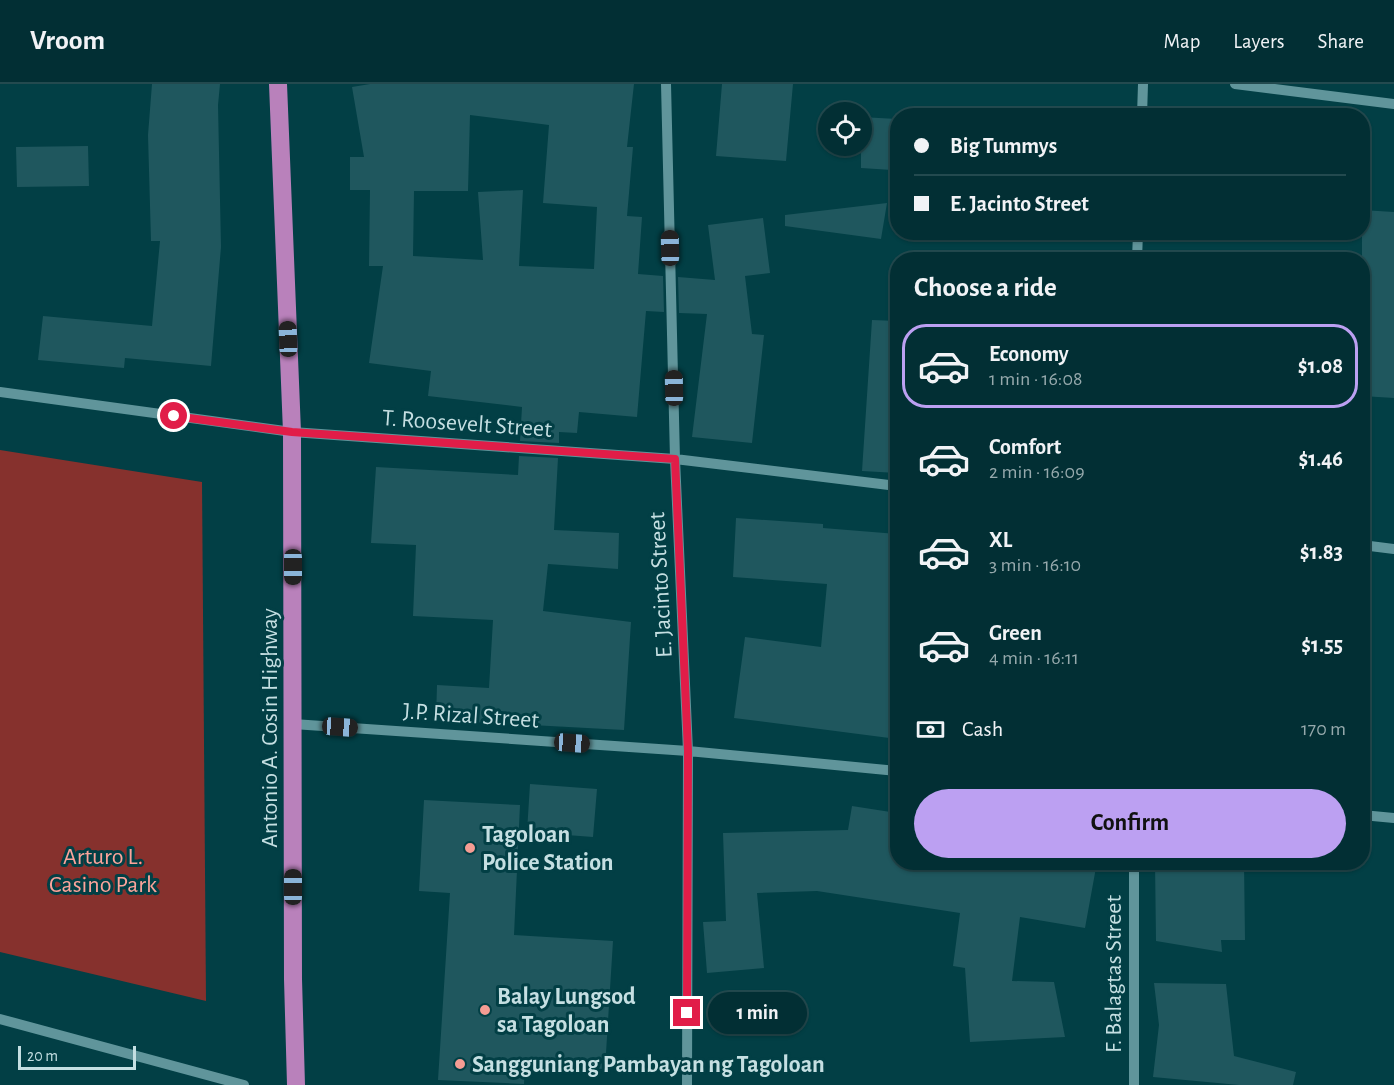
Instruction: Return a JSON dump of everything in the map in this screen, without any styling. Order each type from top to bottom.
[{"type":"highway","name":"Antonio A. Cosin Highway","points":[[278,84],[292,432],[292,979],[296,1085]]},
{"type":"street","name":"E. Jacinto Street","points":[[666,84],[675,459],[688,751],[687,1085]]},
{"type":"street","points":[[1142,108],[1143,84]]},
{"type":"street","points":[[1235,84],[1394,104]]},
{"type":"street","name":"T. Roosevelt Street","points":[[0,392],[292,432],[675,459],[890,485]]},
{"type":"street","points":[[1370,546],[1394,549]]},
{"type":"street","name":"J.P. Rizal Street","points":[[293,724],[688,751],[890,770]]},
{"type":"street","points":[[1370,816],[1394,818]]},
{"type":"street","name":"F. Balagtas Street","points":[[1134,870],[1134,1085]]},
{"type":"street","points":[[0,1019],[244,1085]]},
{"type":"green space","name":"Arturo L. Casino Park","points":[[0,450],[202,482],[206,1001],[0,952]]},
{"type":"building","points":[[152,84],[220,84],[218,105],[221,247],[211,366],[125,358],[124,368],[38,360],[43,316],[152,326],[160,241],[151,241],[148,135]]},
{"type":"building","points":[[370,84],[634,84],[627,147],[633,147],[627,216],[642,217],[638,274],[663,276],[664,312],[646,311],[637,417],[579,412],[577,433],[559,432],[559,443],[520,441],[522,407],[428,396],[431,371],[369,363],[383,266],[369,266],[370,190],[350,190],[350,157],[364,157],[352,87]],"holes":[[[470,115],[549,125],[543,203],[597,207],[594,269],[519,266],[523,190],[478,192],[483,260],[413,256],[414,191],[468,191]]]},
{"type":"building","points":[[722,84],[793,84],[786,161],[716,156]]},
{"type":"building","points":[[872,118],[890,119],[890,170],[861,168],[861,156],[872,156]]},
{"type":"building","points":[[88,146],[89,186],[17,187],[16,147]]},
{"type":"building","points":[[887,203],[881,239],[785,226],[785,215]]},
{"type":"building","points":[[1370,210],[1394,212],[1394,398],[1370,396],[1370,252],[1362,252],[1362,240],[1370,240]]},
{"type":"building","points":[[763,218],[770,273],[745,276],[752,334],[764,335],[752,443],[692,437],[707,314],[679,313],[678,277],[715,280],[708,225]]},
{"type":"building","points":[[872,320],[890,321],[890,473],[862,471]]},
{"type":"building","points":[[519,456],[558,458],[554,530],[619,533],[618,569],[548,564],[543,611],[631,622],[624,730],[436,720],[437,685],[489,688],[493,620],[413,616],[416,545],[371,543],[376,467],[518,475]]},
{"type":"building","points":[[736,518],[823,524],[823,528],[890,533],[890,738],[734,718],[745,637],[821,647],[827,584],[733,577]]},
{"type":"building","points":[[530,784],[597,789],[593,837],[527,832]]},
{"type":"building","points":[[424,800],[520,805],[514,935],[613,941],[605,1069],[525,1065],[524,1084],[438,1080],[450,893],[419,891]]},
{"type":"building","points":[[852,806],[890,812],[890,870],[1096,870],[1085,928],[1020,917],[1012,981],[1054,982],[1065,1037],[970,1042],[965,968],[953,966],[960,913],[817,891],[757,893],[764,968],[707,973],[703,922],[726,921],[723,833],[848,830]]},
{"type":"building","points":[[1155,870],[1244,870],[1245,940],[1221,940],[1222,952],[1156,941]]},
{"type":"building","points":[[1154,983],[1226,984],[1234,1056],[1296,1072],[1293,1085],[1239,1085],[1153,1077],[1159,1025]]},
{"type":"place","name":"Tagoloan Police Station","points":[[470,848]]},
{"type":"place","name":"Balay Lungsod sa Tagoloan","points":[[485,1010]]},
{"type":"place","name":"Sangguniang Pambayan ng Tagoloan","points":[[460,1064]]},
{"type":"route","points":[[174,416],[292,432],[675,459],[688,751],[687,1013]]}]
